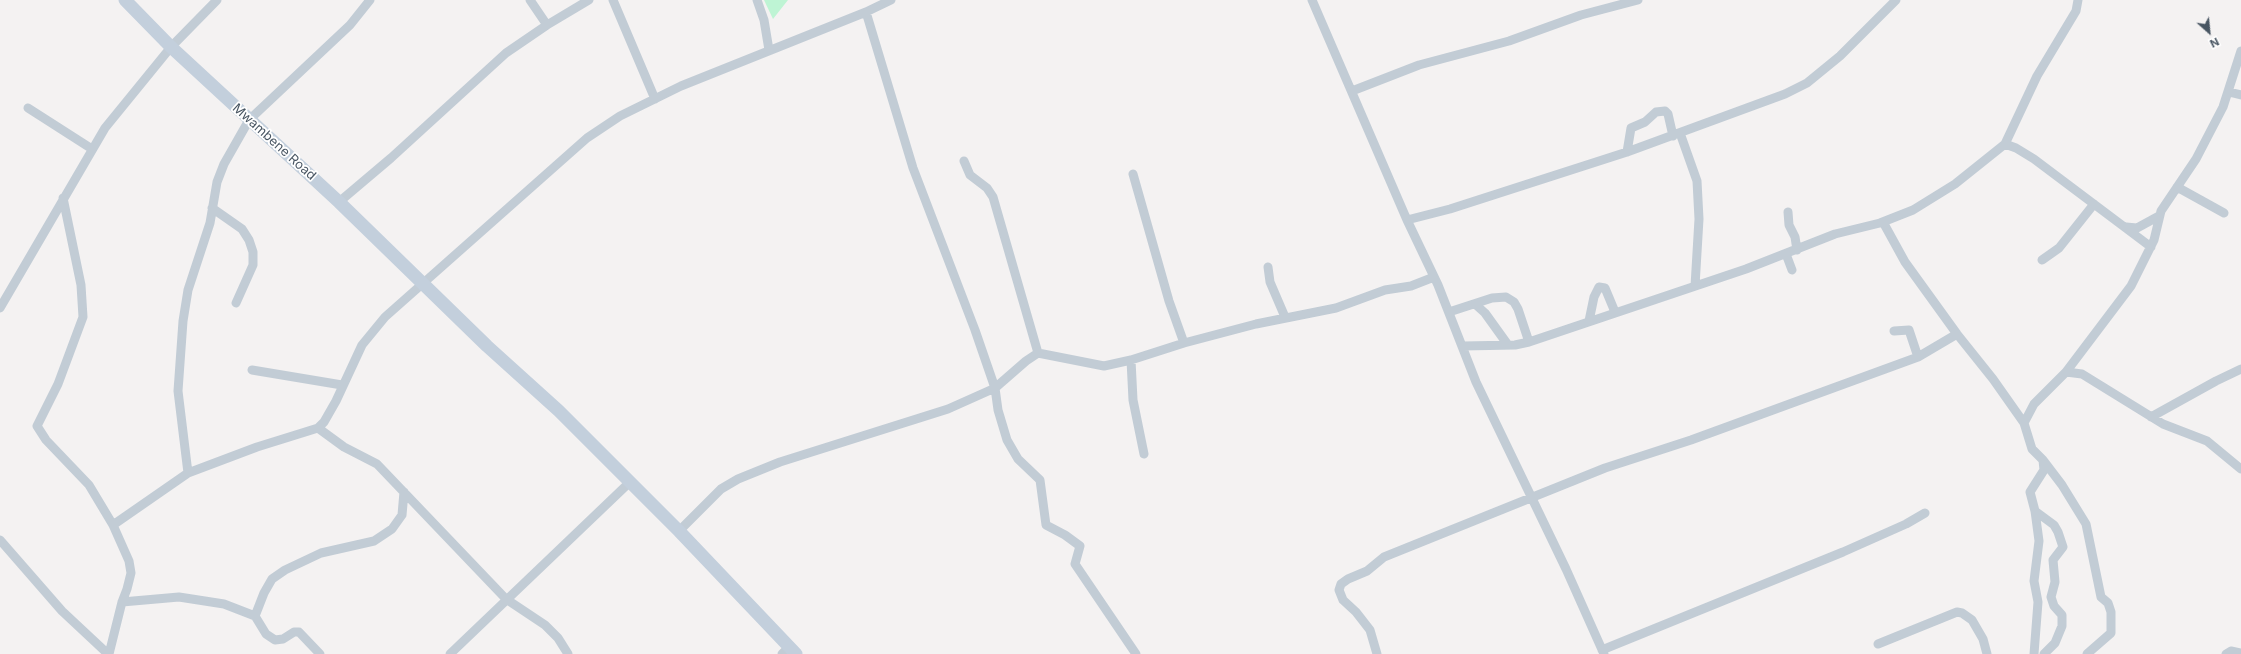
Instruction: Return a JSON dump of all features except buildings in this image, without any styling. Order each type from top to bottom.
[{"type":"street","name":"Mwambene Road","points":[[125,0],[171,47],[340,202],[631,482],[679,531],[789,652]]},
{"type":"street","points":[[0,308],[92,149],[121,107],[171,47],[217,0]]},
{"type":"street","points":[[188,473],[179,406],[179,355],[188,290],[206,237],[217,182],[224,164],[249,120],[350,25],[370,0]]},
{"type":"street","points":[[530,0],[547,25]]},
{"type":"street","points":[[340,202],[391,158],[476,78],[506,52],[589,0]]},
{"type":"street","points":[[613,0],[655,99]]},
{"type":"street","points":[[757,0],[764,20],[769,50]]},
{"type":"street","points":[[113,525],[188,473],[257,447],[318,428],[329,414],[358,351],[373,330],[385,317],[587,138],[620,116],[681,86],[866,12],[891,0]]},
{"type":"street","points":[[1312,0],[1407,220],[1434,277],[1463,346],[1476,382],[1531,496],[1603,652],[1843,552],[1906,524],[1925,513]]},
{"type":"street","points":[[1352,91],[1419,64],[1509,41],[1581,15],[1638,0]]},
{"type":"street","points":[[1407,220],[1450,209],[1627,152],[1763,103],[1807,83],[1840,56],[1896,0]]},
{"type":"street","points":[[1463,346],[1508,345],[1529,342],[1786,254],[1835,234],[1883,222],[1913,210],[1940,195],[1976,169],[2005,144],[2037,76],[2076,11],[2078,0]]},
{"type":"street","points":[[866,12],[913,168],[975,330],[995,388],[1002,425],[1013,453],[1040,480],[1046,525],[1065,535],[1080,546],[1075,564],[1136,654]]},
{"type":"street","points":[[2024,423],[2042,396],[2066,372],[2132,286],[2151,247],[2159,216],[2210,134],[2229,92],[2241,51]]},
{"type":"street","points":[[2229,92],[2241,95]]},
{"type":"street","points":[[28,108],[92,149]]},
{"type":"street","points":[[1627,152],[1632,128],[1645,122],[1656,112],[1665,111],[1668,114],[1697,181],[1699,219],[1695,286]]},
{"type":"street","points":[[2005,144],[2022,151],[2151,247]]},
{"type":"street","points":[[964,161],[970,175],[987,188],[993,197],[1038,353]]},
{"type":"street","points":[[1133,174],[1169,301],[1184,343]]},
{"type":"street","points":[[2177,187],[2224,213]]},
{"type":"street","points":[[0,540],[62,611],[109,654],[131,573],[130,561],[113,525],[89,485],[38,430],[37,426],[48,407],[75,342],[83,317],[81,286],[63,198]]},
{"type":"street","points":[[2042,260],[2059,248],[2094,204]]},
{"type":"street","points":[[212,208],[242,228],[249,240],[253,252],[253,265],[236,303]]},
{"type":"street","points":[[1788,212],[1789,225],[1795,237],[1797,250]]},
{"type":"street","points":[[2126,227],[2137,228],[2159,216]]},
{"type":"street","points":[[1883,222],[1899,253],[1957,334],[1994,379],[2024,423],[2032,449],[2043,460],[2062,485],[2088,528],[2101,597],[2108,603],[2111,612],[2111,633],[2087,654]]},
{"type":"street","points":[[1786,254],[1792,270]]},
{"type":"street","points":[[1268,267],[1270,282],[1285,318]]},
{"type":"street","points":[[679,531],[721,489],[738,479],[780,462],[948,409],[995,388],[1026,361],[1038,353],[1104,366],[1131,360],[1184,343],[1285,318],[1336,308],[1385,290],[1411,286],[1434,277]]},
{"type":"street","points":[[1589,321],[1594,297],[1599,287],[1605,288],[1614,312]]},
{"type":"street","points":[[1449,312],[1502,296],[1510,299],[1521,317],[1529,342]]},
{"type":"street","points":[[1475,304],[1485,313],[1508,345]]},
{"type":"street","points":[[1894,331],[1908,330],[1918,357]]},
{"type":"street","points":[[1377,654],[1370,630],[1365,622],[1339,595],[1341,584],[1367,570],[1390,554],[1531,496],[1605,468],[1691,440],[1845,385],[1918,357],[1957,334]]},
{"type":"street","points":[[1131,360],[1133,400],[1144,454]]},
{"type":"street","points":[[2151,417],[2241,369]]},
{"type":"street","points":[[252,370],[342,385]]},
{"type":"street","points":[[2066,372],[2082,374],[2151,417],[2178,431],[2206,441],[2241,469]]},
{"type":"street","points":[[318,428],[344,447],[371,459],[506,599],[545,625],[558,638],[568,654]]},
{"type":"street","points":[[2034,654],[2038,602],[2034,581],[2039,540],[2035,511],[2030,490],[2044,470],[2043,460]]},
{"type":"street","points":[[450,654],[506,599],[631,482]]},
{"type":"street","points":[[255,616],[264,593],[272,579],[285,570],[321,553],[374,541],[392,529],[402,515],[404,492]]},
{"type":"street","points":[[2035,511],[2054,525],[2063,547],[2053,560],[2055,582],[2051,597],[2054,606],[2062,615],[2062,626],[2055,643],[2044,654]]},
{"type":"street","points":[[122,602],[179,597],[202,599],[240,608],[255,616],[262,630],[270,637],[279,640],[299,632],[320,654]]},
{"type":"street","points":[[1878,644],[1957,612],[1962,612],[1972,620],[1983,639],[1987,654]]},
{"type":"street","points":[[2226,654],[2231,651],[2241,653]]},
{"type":"green space","points":[[764,0],[788,0],[773,19]]}]
